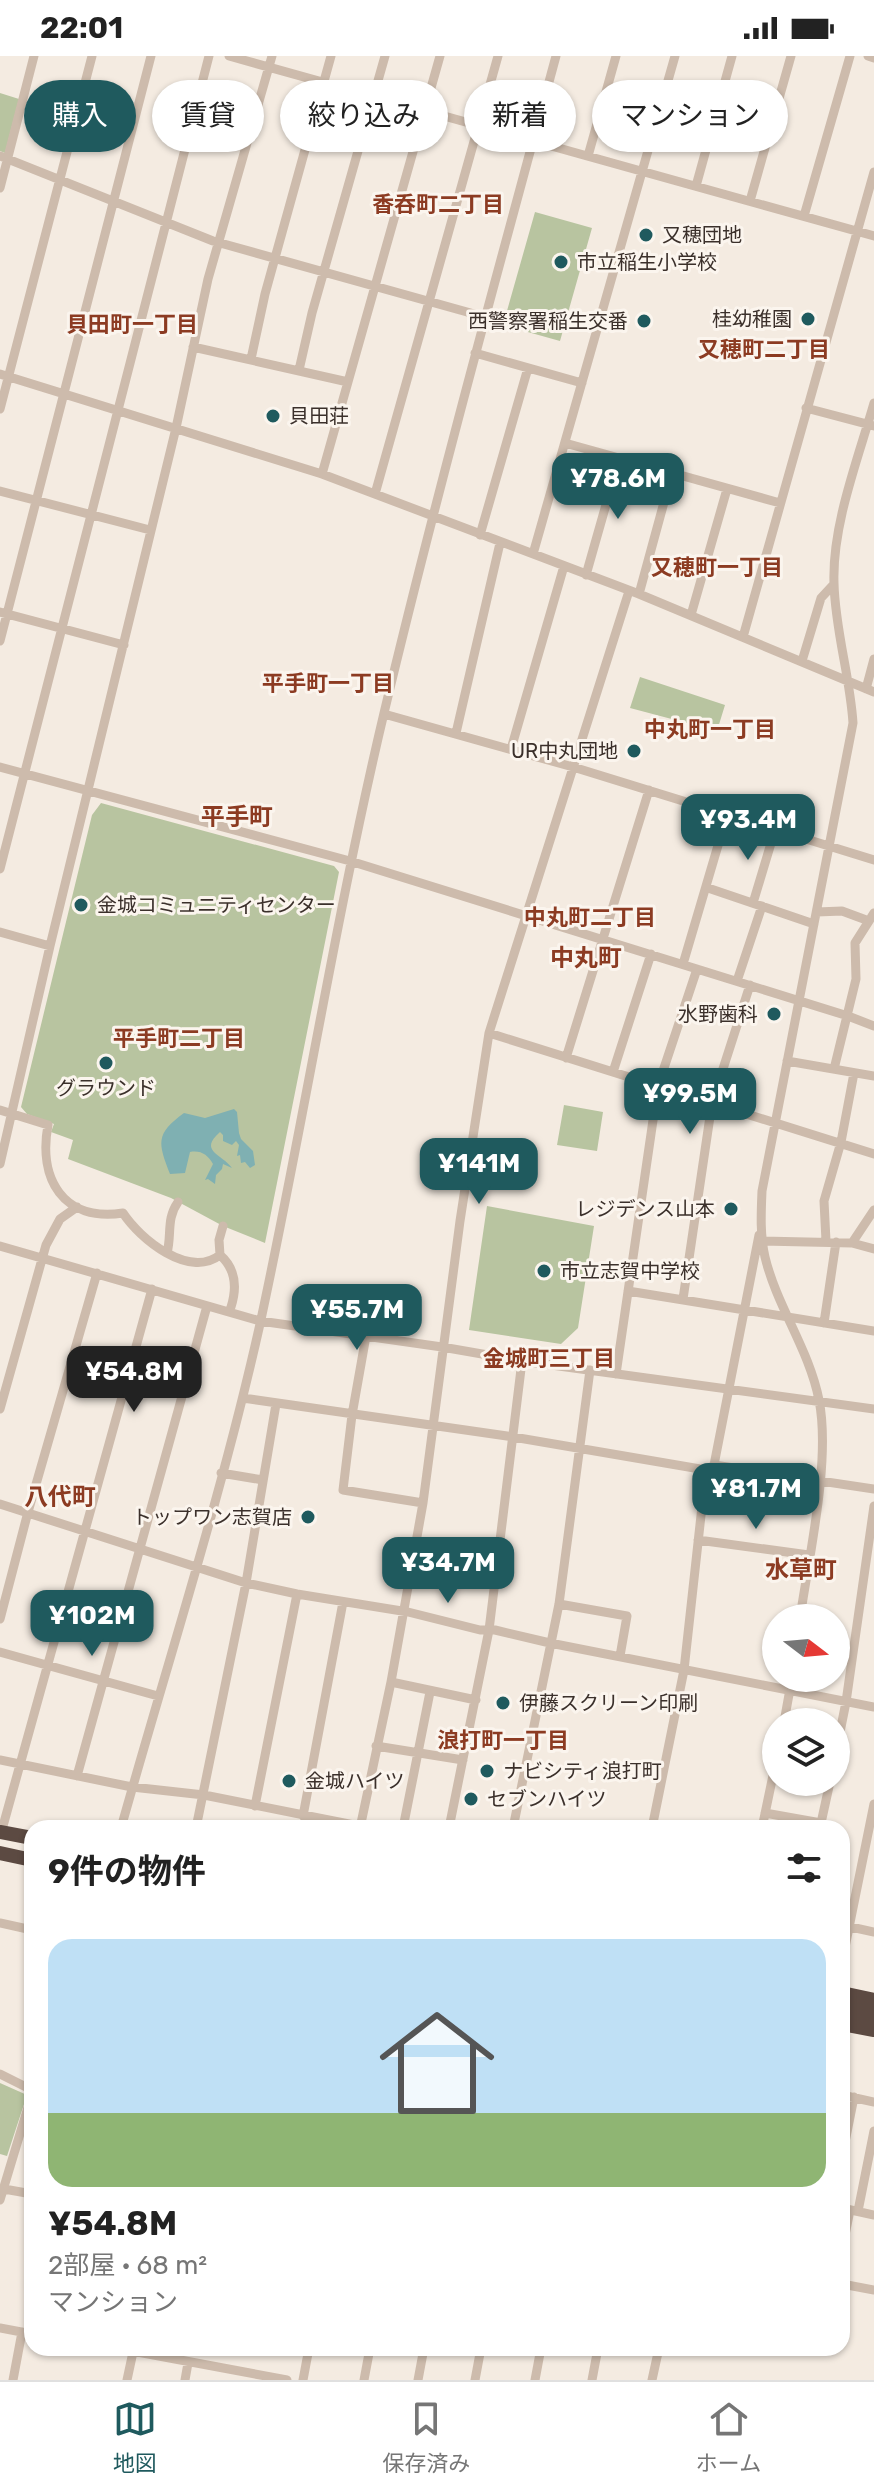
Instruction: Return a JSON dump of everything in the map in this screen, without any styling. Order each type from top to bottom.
[{"type":"highway","points":[[1,1828],[24,1831]]},
{"type":"highway","points":[[1,1828],[24,1835]]},
{"type":"highway","points":[[0,1844],[24,1849]]},
{"type":"highway","points":[[0,1853],[24,1858]]},
{"type":"highway","points":[[850,1995],[874,2000]]},
{"type":"highway","points":[[850,2005],[874,2010]]},
{"type":"highway","points":[[850,2014],[874,2019]]},
{"type":"highway","points":[[850,2026],[874,2030]]},
{"type":"street","points":[[0,188],[4,158],[34,56]]},
{"type":"street","points":[[0,409],[4,375],[92,56]]},
{"type":"street","points":[[0,641],[4,613],[37,500],[151,56]]},
{"type":"street","points":[[0,869],[209,56]]},
{"type":"street","points":[[229,56],[314,80]]},
{"type":"street","points":[[0,1164],[176,428],[208,279],[272,56]]},
{"type":"street","points":[[325,80],[331,56]]},
{"type":"street","points":[[378,80],[385,56]]},
{"type":"street","points":[[433,80],[440,56]]},
{"type":"street","points":[[491,80],[498,56]]},
{"type":"street","points":[[550,80],[556,56]]},
{"type":"street","points":[[588,156],[616,56]]},
{"type":"street","points":[[533,554],[675,56]]},
{"type":"street","points":[[696,186],[732,56]]},
{"type":"street","points":[[750,201],[791,56]]},
{"type":"street","points":[[804,216],[850,56]]},
{"type":"street","points":[[868,56],[874,58]]},
{"type":"street","points":[[251,359],[274,258],[304,152]]},
{"type":"street","points":[[299,370],[358,152]]},
{"type":"street","points":[[322,474],[413,152]]},
{"type":"street","points":[[375,494],[472,152]]},
{"type":"street","points":[[123,1820],[243,1398],[350,861],[432,517],[530,152]]},
{"type":"street","points":[[573,152],[874,236]]},
{"type":"street","points":[[4,158],[219,242],[485,317]]},
{"type":"street","points":[[743,637],[874,172]]},
{"type":"street","points":[[193,347],[348,382]]},
{"type":"street","points":[[475,353],[582,383]]},
{"type":"street","points":[[480,535],[528,368]]},
{"type":"street","points":[[4,375],[322,474],[634,592],[870,690],[874,659]]},
{"type":"street","points":[[654,1820],[684,1670],[698,1540],[710,1468],[761,1235],[762,1191],[853,723],[834,584],[836,544],[871,425],[874,403]]},
{"type":"street","points":[[806,408],[871,425]]},
{"type":"street","points":[[565,443],[780,503]]},
{"type":"street","points":[[586,575],[619,459]]},
{"type":"street","points":[[364,1820],[423,1503],[442,1347],[489,1033],[573,767],[672,473]]},
{"type":"street","points":[[691,615],[727,489]]},
{"type":"street","points":[[0,491],[150,530]]},
{"type":"street","points":[[456,733],[500,543]]},
{"type":"street","points":[[511,749],[564,566]]},
{"type":"street","points":[[802,661],[821,598],[834,584]]},
{"type":"street","points":[[4,613],[124,645]]},
{"type":"street","points":[[384,714],[573,767],[874,860]]},
{"type":"street","points":[[0,767],[350,861],[874,1026]]},
{"type":"street","points":[[566,1058],[649,790]]},
{"type":"street","points":[[683,964],[708,888],[727,815]]},
{"type":"street","points":[[737,981],[775,830]]},
{"type":"street","points":[[708,888],[814,924]]},
{"type":"street","points":[[817,912],[842,911],[871,917],[855,943],[856,979],[834,1069]]},
{"type":"street","points":[[0,932],[50,946]]},
{"type":"street","points":[[613,1072],[651,954]]},
{"type":"street","points":[[616,1374],[658,1086],[697,969]]},
{"type":"street","points":[[683,1299],[712,1103],[750,985]]},
{"type":"street","points":[[489,1033],[874,1154]]},
{"type":"street","points":[[787,1061],[874,1076]]},
{"type":"street","points":[[824,1323],[831,1241],[824,1201],[841,1142],[854,1073]]},
{"type":"street","points":[[0,1110],[48,1125],[44,1152],[49,1177],[56,1189],[77,1207],[97,1214],[123,1213],[139,1235],[167,1253],[185,1260],[217,1259],[223,1226]]},
{"type":"street","points":[[167,1253],[170,1239],[168,1222],[178,1202]]},
{"type":"street","points":[[0,1409],[42,1257],[53,1229],[77,1207]]},
{"type":"street","points":[[852,1243],[874,1210]]},
{"type":"street","points":[[761,1235],[800,1243],[852,1243],[874,1249]]},
{"type":"street","points":[[761,1235],[772,1279],[808,1361],[819,1401],[822,1433],[819,1482],[802,1604]]},
{"type":"street","points":[[0,1246],[260,1321],[522,1361],[874,1409]]},
{"type":"street","points":[[220,1255],[229,1262],[234,1275],[231,1307]]},
{"type":"street","points":[[0,1619],[97,1273]]},
{"type":"street","points":[[1,1828],[152,1289]]},
{"type":"street","points":[[628,1291],[874,1331]]},
{"type":"street","points":[[77,1776],[207,1306]]},
{"type":"street","points":[[366,1336],[343,1490],[423,1503]]},
{"type":"street","points":[[451,1820],[489,1630],[522,1361]]},
{"type":"street","points":[[515,1820],[559,1604],[590,1370]]},
{"type":"street","points":[[243,1398],[710,1468],[874,1489]]},
{"type":"street","points":[[198,1820],[246,1583],[276,1404]]},
{"type":"street","points":[[221,1473],[263,1480]]},
{"type":"street","points":[[0,1504],[246,1583],[403,1611],[762,1686]]},
{"type":"street","points":[[845,1708],[874,1506]]},
{"type":"street","points":[[698,1540],[809,1555]]},
{"type":"street","points":[[255,1806],[297,1594]]},
{"type":"street","points":[[303,1816],[343,1602]]},
{"type":"street","points":[[559,1604],[627,1616],[620,1656]]},
{"type":"street","points":[[0,1652],[158,1696]]},
{"type":"street","points":[[391,1682],[476,1700]]},
{"type":"street","points":[[405,1820],[430,1692]]},
{"type":"street","points":[[787,1708],[790,1692],[874,1707]]},
{"type":"street","points":[[376,1746],[463,1760]]},
{"type":"street","points":[[0,1760],[132,1787],[204,1795],[323,1820]]},
{"type":"street","points":[[764,1820],[769,1796]]},
{"type":"street","points":[[822,1820],[827,1796]]},
{"type":"street","points":[[850,1909],[874,1804]]},
{"type":"street","points":[[765,1813],[804,1820]]},
{"type":"street","points":[[0,1923],[24,1928]]},
{"type":"street","points":[[850,1927],[874,1932]]},
{"type":"street","points":[[0,2074],[24,2090]]},
{"type":"street","points":[[850,2096],[874,2102]]},
{"type":"street","points":[[850,2117],[854,2097]]},
{"type":"street","points":[[0,2200],[24,2123]]},
{"type":"street","points":[[874,2131],[850,2210],[874,2215]]},
{"type":"street","points":[[4,2189],[24,2193]]},
{"type":"street","points":[[850,2286],[874,2290]]},
{"type":"street","points":[[0,2328],[24,2332]]},
{"type":"street","points":[[13,2380],[24,2343]]},
{"type":"street","points":[[127,2380],[132,2356]]},
{"type":"street","points":[[153,2356],[243,2376],[287,2380]]},
{"type":"street","points":[[303,2380],[308,2356]]},
{"type":"street","points":[[364,2380],[368,2356]]},
{"type":"street","points":[[418,2380],[422,2356]]},
{"type":"street","points":[[475,2380],[480,2356]]},
{"type":"street","points":[[535,2380],[540,2356]]},
{"type":"street","points":[[592,2380],[596,2356]]},
{"type":"street","points":[[652,2380],[657,2356]]},
{"type":"street","points":[[185,2380],[188,2363]]},
{"type":"green space","points":[[0,93],[19,99],[5,153],[0,151]]},
{"type":"green space","points":[[535,212],[592,228],[560,341],[503,325]]},
{"type":"green space","points":[[640,677],[725,705],[717,731],[630,708]]},
{"type":"green space","points":[[101,803],[334,866],[339,872],[265,1243],[223,1226],[171,1198],[68,1159],[73,1140],[51,1132],[54,1124],[27,1114],[21,1107],[92,815]]},
{"type":"green space","points":[[564,1105],[603,1112],[597,1151],[557,1145]]},
{"type":"green space","points":[[487,1206],[594,1226],[578,1328],[561,1344],[469,1330]]},
{"type":"green space","points":[[0,2083],[24,2094],[24,2104],[7,2156],[0,2154]]},
{"type":"water","points":[[234,1109],[241,1139],[253,1151],[255,1165],[250,1168],[245,1162],[241,1163],[240,1155],[237,1156],[239,1145],[236,1141],[232,1145],[223,1141],[220,1132],[211,1148],[232,1168],[223,1164],[216,1175],[215,1184],[205,1180],[213,1164],[198,1152],[190,1152],[185,1173],[170,1174],[162,1147],[168,1127],[184,1113],[205,1118]]},
{"type":"place","name":"又穂団地","points":[[646,235]]},
{"type":"place","name":"市立稲生小学校","points":[[561,262]]},
{"type":"place","name":"桂幼稚園","points":[[808,319]]},
{"type":"place","name":"西警察署稲生交番","points":[[644,321]]},
{"type":"place","name":"貝田荘","points":[[273,416]]},
{"type":"place","name":"UR中丸団地","points":[[634,751]]},
{"type":"place","name":"金城コミュニティセンター","points":[[81,905]]},
{"type":"place","name":"水野歯科","points":[[774,1014]]},
{"type":"place","name":"グラウンド","points":[[106,1063]]},
{"type":"place","name":"レジデンス山本","points":[[731,1209]]},
{"type":"place","name":"市立志賀中学校","points":[[544,1271]]},
{"type":"place","name":"トップワン志賀店","points":[[308,1517]]},
{"type":"place","name":"伊藤スクリーン印刷","points":[[503,1703]]},
{"type":"place","name":"ナビシティ浪打町","points":[[487,1771]]},
{"type":"place","name":"金城ハイツ","points":[[289,1781]]},
{"type":"place","name":"セブンハイツ","points":[[471,1799]]},
{"type":"district","name":"香呑町二丁目","points":[[438,204]]},
{"type":"district","name":"貝田町一丁目","points":[[132,324]]},
{"type":"district","name":"又穂町二丁目","points":[[764,349]]},
{"type":"district","name":"又穂町一丁目","points":[[717,567]]},
{"type":"district","name":"平手町一丁目","points":[[328,683]]},
{"type":"district","name":"中丸町一丁目","points":[[710,729]]},
{"type":"district","name":"平手町","points":[[237,817]]},
{"type":"district","name":"中丸町二丁目","points":[[590,917]]},
{"type":"district","name":"中丸町","points":[[586,958]]},
{"type":"district","name":"平手町二丁目","points":[[179,1038]]},
{"type":"district","name":"金城町三丁目","points":[[549,1358]]},
{"type":"district","name":"八代町","points":[[60,1497]]},
{"type":"district","name":"水草町","points":[[801,1570]]},
{"type":"district","name":"浪打町一丁目","points":[[503,1740]]}]
